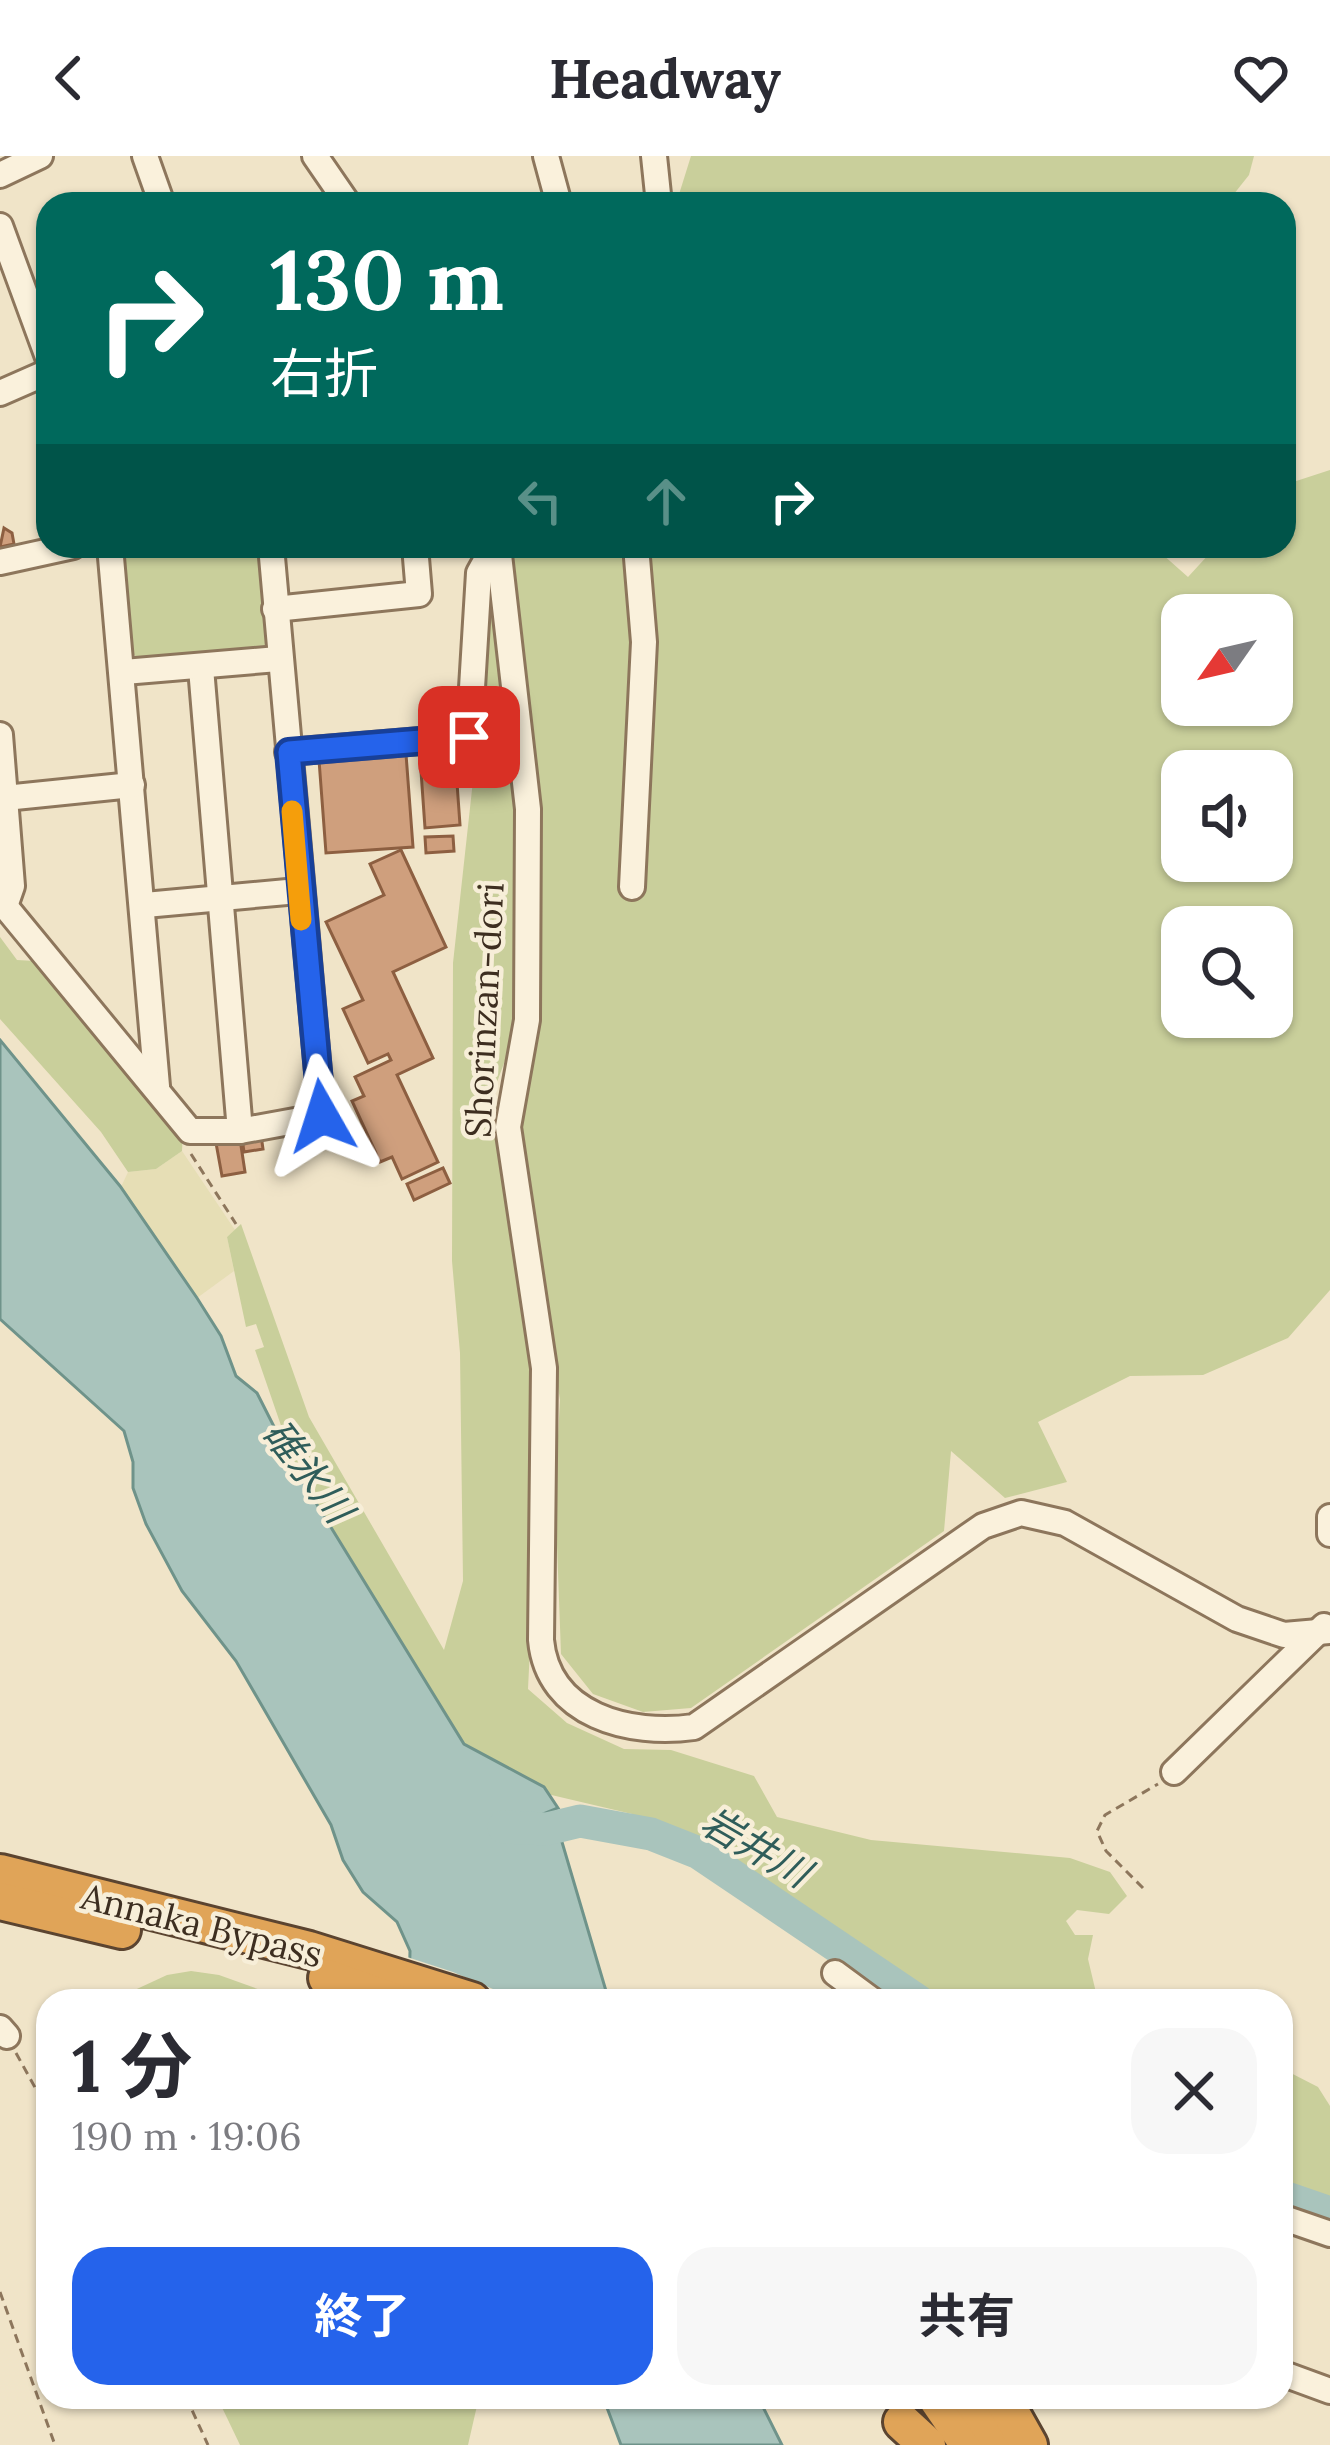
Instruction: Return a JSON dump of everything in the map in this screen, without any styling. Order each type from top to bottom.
[{"type":"highway","name":"Annaka Bypass","points":[[0,1874],[309,1950],[434,1989]]},
{"type":"highway","name":"Annaka Bypass","points":[[0,1901],[304,1970],[358,1989]]},
{"type":"highway","points":[[944,2409],[969,2445]]},
{"type":"highway","points":[[978,2409],[1003,2445]]},
{"type":"highway","points":[[1009,2409],[1029,2445]]},
{"type":"street","points":[[0,175],[40,156]]},
{"type":"street","points":[[145,156],[158,192]]},
{"type":"street","points":[[315,156],[340,192]]},
{"type":"street","points":[[546,156],[556,192]]},
{"type":"street","points":[[654,156],[658,192]]},
{"type":"street","points":[[0,226],[36,324]]},
{"type":"street","points":[[0,393],[36,377]]},
{"type":"street","points":[[0,562],[36,554]]},
{"type":"street","points":[[111,558],[158,1086]]},
{"type":"street","points":[[0,735],[12,886],[2,903],[158,1086],[190,1131],[240,1131],[322,1116],[298,890],[273,558]]},
{"type":"street","points":[[275,609],[419,594],[416,558]]},
{"type":"street","points":[[289,752],[469,737],[478,573],[488,558]]},
{"type":"street","name":"Shorinzan-dori","points":[[497,558],[528,809],[527,1020],[508,1127],[544,1368],[541,1640],[544,1668],[557,1690],[612,1724],[652,1733],[694,1727],[982,1526],[1021,1513],[1065,1523],[1238,1619],[1284,1635],[1326,1628]]},
{"type":"street","points":[[632,887],[644,642],[637,558]]},
{"type":"street","points":[[124,672],[278,659]]},
{"type":"street","points":[[201,668],[240,1131]]},
{"type":"street","points":[[5,798],[132,785]]},
{"type":"street","points":[[145,904],[298,890]]},
{"type":"street","points":[[1330,1516],[1330,1534]]},
{"type":"street","points":[[1174,1772],[1326,1628]]},
{"type":"street","points":[[835,1973],[857,1989]]},
{"type":"street","points":[[1293,2221],[1330,2234]]},
{"type":"street","points":[[1293,2377],[1330,2391]]},
{"type":"path","points":[[190,1131],[184,1143],[236,1224]]},
{"type":"path","points":[[1143,1888],[1106,1851],[1097,1831],[1105,1815],[1174,1772]]},
{"type":"path","points":[[3,2032],[36,2090]]},
{"type":"path","points":[[0,2292],[36,2392]]},
{"type":"path","points":[[42,2409],[55,2445]]},
{"type":"path","points":[[192,2409],[208,2445]]},
{"type":"shaded area","points":[[182,1151],[235,1230],[227,1237],[234,1271],[197,1298],[121,1187],[128,1172],[156,1169]]},
{"type":"green space","points":[[691,156],[1254,156],[1249,175],[1236,192],[680,192]]},
{"type":"green space","points":[[1330,470],[1330,1290],[1288,1338],[1203,1375],[1130,1376],[1038,1422],[1067,1482],[1005,1498],[951,1451],[944,1531],[691,1708],[643,1712],[593,1694],[561,1654],[555,1490],[560,1400],[520,1130],[537,813],[512,558],[1167,558],[1188,577],[1205,558],[1296,558],[1296,481]]},
{"type":"green space","points":[[264,558],[268,641],[262,648],[142,660],[131,653],[122,560]]},
{"type":"green space","points":[[494,579],[517,797],[515,1034],[494,1090],[535,1371],[538,1485],[528,1689],[567,1723],[624,1749],[671,1750],[754,1776],[777,1817],[871,1840],[1070,1858],[1110,1872],[1127,1896],[1109,1914],[1077,1910],[1066,1921],[1075,1935],[1093,1935],[1088,1959],[1095,1989],[920,1989],[723,1855],[632,1814],[526,1789],[464,1745],[297,1472],[255,1350],[264,1347],[256,1324],[246,1327],[227,1237],[241,1224],[309,1417],[444,1650],[463,1581],[460,1353],[452,1261],[453,963],[477,744],[484,587]]},
{"type":"green space","points":[[0,937],[17,960],[35,961],[183,1131],[182,1151],[156,1169],[128,1172],[101,1132],[0,1019]]},
{"type":"green space","points":[[191,1971],[219,1975],[258,1989],[137,1989],[167,1975]]},
{"type":"green space","points":[[1293,2074],[1318,2087],[1330,2106],[1330,2198],[1293,2184]]},
{"type":"green space","points":[[223,2409],[476,2409],[468,2445],[240,2445]]},
{"type":"water","points":[[0,1040],[120,1186],[197,1298],[221,1336],[236,1376],[257,1393],[297,1472],[464,1744],[544,1787],[558,1808],[538,1816],[562,1842],[605,1989],[409,1989],[410,1951],[397,1922],[363,1892],[343,1860],[331,1825],[236,1661],[182,1591],[146,1524],[133,1488],[133,1462],[124,1431],[0,1319]]},
{"type":"water","points":[[608,2409],[764,2409],[782,2445],[621,2445]]},
{"type":"pier","points":[[404,1956],[493,1989],[403,1989]]},
{"type":"building","points":[[4,528],[12,533],[14,544],[0,547]]},
{"type":"building","points":[[406,754],[413,847],[326,853],[319,760]]},
{"type":"building","points":[[455,755],[460,825],[425,828],[420,757]]},
{"type":"building","points":[[453,836],[454,851],[426,853],[425,837]]},
{"type":"building","points":[[401,850],[446,947],[393,972],[433,1058],[397,1075],[438,1162],[402,1179],[392,1157],[380,1162],[352,1101],[364,1096],[355,1077],[391,1060],[388,1054],[368,1063],[343,1009],[363,1000],[326,922],[384,895],[370,864]]},
{"type":"building","points":[[261,1135],[263,1149],[244,1152],[242,1138]]},
{"type":"building","points":[[240,1139],[245,1172],[222,1176],[216,1143]]},
{"type":"building","points":[[443,1168],[450,1183],[414,1200],[407,1184]]},
{"type":"waterway","name":"岩井川","points":[[504,1827],[547,1829],[580,1821],[651,1834],[699,1853],[900,1989]]},
{"type":"waterway","name":"岩井川","points":[[1293,2200],[1330,2213]]},
{"type":"slow traffic","points":[[292,811],[301,920]]},
{"type":"route","points":[[322,1116],[289,752],[469,737]]},
{"type":"water label","name":"碓氷川","points":[[308,1471]]}]
